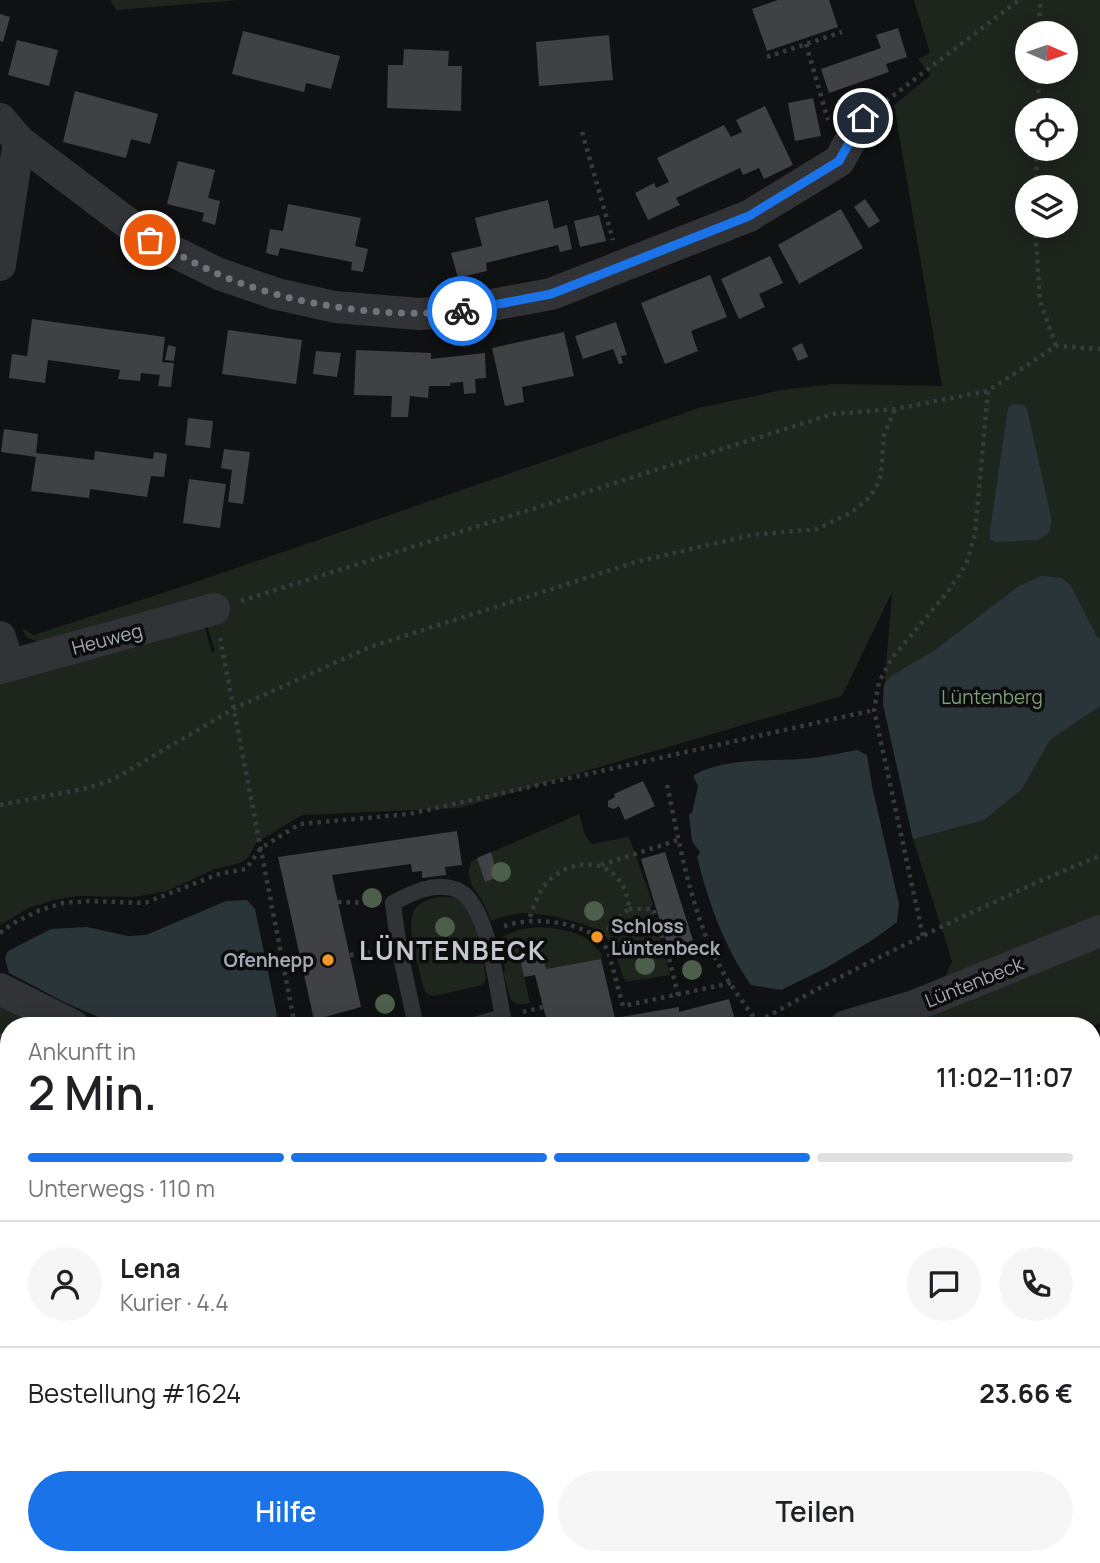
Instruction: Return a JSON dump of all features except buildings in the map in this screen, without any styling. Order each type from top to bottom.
[{"type":"street","points":[[9,130],[150,240],[219,274],[277,294],[323,304],[419,314],[459,311],[551,294],[749,216],[839,161],[863,118]]},
{"type":"street","points":[[0,265],[9,130]]},
{"type":"street","name":"Heuweg","points":[[3,657],[214,609]]},
{"type":"street","name":"Lüntenbeck","points":[[877,1017],[914,1006],[1100,931]]},
{"type":"street","points":[[0,989],[56,1017]]},
{"type":"lane","points":[[414,1017],[399,948],[393,903],[412,892],[436,887],[456,889],[473,904],[485,932],[503,1017]]},
{"type":"path","points":[[863,118],[1019,0]]},
{"type":"path","points":[[1039,21],[1040,0]]},
{"type":"path","points":[[767,57],[842,32]]},
{"type":"path","points":[[806,44],[817,82]]},
{"type":"path","points":[[582,132],[621,267]]},
{"type":"path","points":[[1036,238],[1040,301],[1056,346]]},
{"type":"path","points":[[293,1017],[214,609],[833,414],[895,410],[988,391],[1056,346],[1100,349]]},
{"type":"path","points":[[922,936],[874,710],[879,682],[892,658],[946,594],[966,565],[975,534],[988,391]]},
{"type":"path","points":[[0,805],[88,788],[114,779],[235,708],[370,646],[636,562],[751,535],[817,529],[852,512],[869,498],[876,488],[881,475],[884,435],[895,410]]},
{"type":"path","points":[[0,933],[38,911],[63,903],[145,903],[164,898],[219,874],[246,869],[261,848],[300,824],[409,814],[874,710]]},
{"type":"path","points":[[667,785],[678,840],[704,931],[714,956],[754,1017]]},
{"type":"path","points":[[678,840],[600,865],[571,867],[546,884],[529,920],[575,927],[601,938],[610,954],[623,1006],[731,983]]},
{"type":"path","points":[[765,1017],[922,936],[1100,856]]},
{"type":"path","points":[[600,865],[623,886],[629,909]]},
{"type":"path","points":[[338,902],[393,903]]},
{"type":"path","points":[[601,938],[629,909],[653,909],[678,995]]},
{"type":"green space","points":[[110,0],[241,0],[116,10]]},
{"type":"green space","name":"Lüntenberg","points":[[914,0],[1100,0],[1100,1017],[928,1017],[952,961],[913,839],[883,704],[892,592],[842,696],[460,808],[302,815],[256,843],[248,858],[240,863],[215,869],[167,891],[134,897],[78,896],[54,900],[29,908],[0,925],[0,683],[201,614],[212,653],[215,651],[199,599],[49,641],[35,641],[26,637],[22,628],[34,635],[193,583],[699,408],[782,390],[833,384],[942,386],[894,105],[931,75],[918,59],[930,53]]},
{"type":"green space","points":[[579,814],[585,835],[592,844],[629,837],[653,904],[651,907],[670,975],[626,982],[607,938],[596,929],[576,922],[530,913],[491,921],[470,882],[471,861]]},
{"type":"green space","points":[[438,897],[457,899],[466,906],[475,925],[486,979],[483,985],[434,996],[427,994],[424,989],[411,928],[418,905]]},
{"type":"green space","points":[[537,927],[565,930],[582,936],[596,947],[602,955],[601,959],[546,969],[542,949],[519,954],[530,1003],[517,1005],[511,1000],[503,973],[504,963],[501,964],[494,940],[518,930]]},
{"type":"green space","points":[[0,1002],[29,1017],[0,1017]]},
{"type":"shaded area","points":[[1012,404],[1024,405],[1027,409],[1052,522],[1049,533],[1038,540],[996,542],[990,539],[990,530],[1008,408]]},
{"type":"shaded area","points":[[1041,576],[1062,578],[1071,586],[1100,639],[1100,706],[1050,740],[1022,789],[984,820],[913,839],[883,704],[884,685],[891,676],[935,650],[1019,586]]},
{"type":"shaded area","points":[[857,750],[867,755],[899,904],[897,922],[826,968],[781,990],[751,985],[732,955],[718,923],[697,857],[700,852],[692,841],[689,814],[692,813],[698,786],[693,776],[704,770],[731,763],[809,758]]},
{"type":"shaded area","points":[[247,900],[255,909],[277,1017],[98,1017],[9,973],[5,958],[8,951],[51,929],[87,927],[128,936],[146,935],[226,901]]},
{"type":"way so far","points":[[150,240],[219,274],[277,294],[335,307],[419,314],[462,311]]},
{"type":"place","name":"Schloss Lüntenbeck","points":[[597,937]]},
{"type":"place","name":"Ofenhepp","points":[[328,960]]},
{"type":"district","name":"LÜNTENBECK","points":[[453,951]]},
{"type":"route","points":[[462,311],[551,294],[749,216],[839,161],[863,118]]}]
